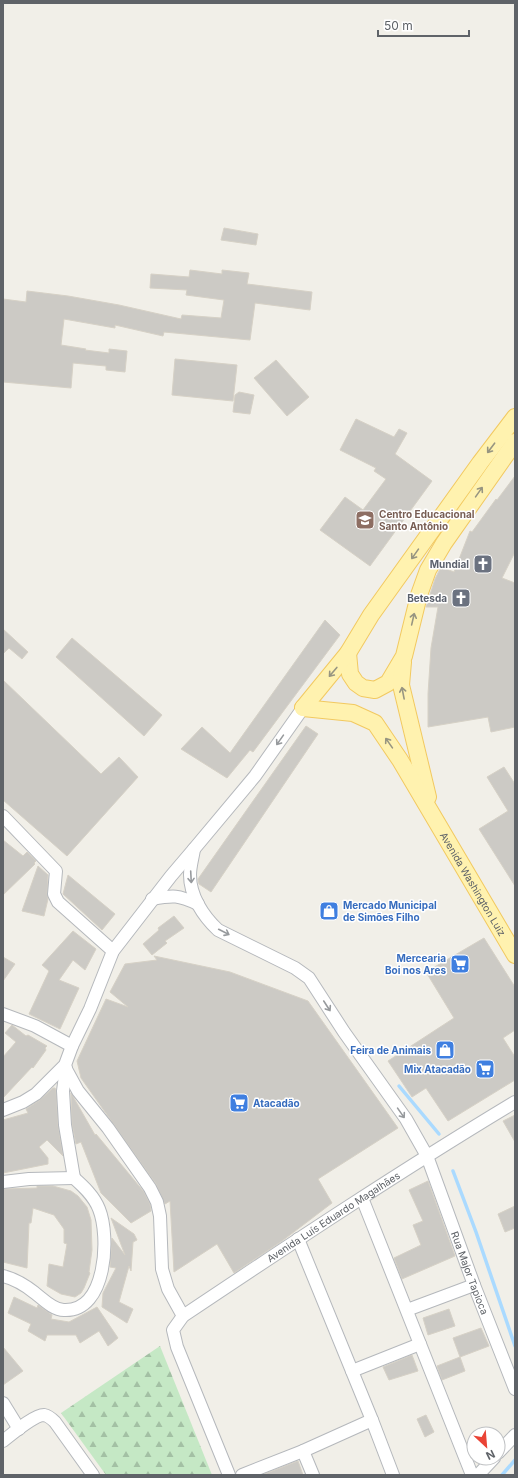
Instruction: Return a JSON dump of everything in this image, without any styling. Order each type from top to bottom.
[{"type":"main road","points":[[303,708],[348,653],[372,615],[480,463],[515,417]]},
{"type":"main road","points":[[348,653],[350,674],[356,683],[363,688],[375,690],[388,684],[404,656],[419,595],[428,570],[444,543],[515,442]]},
{"type":"main road","name":"Avenida Washington Luiz","points":[[404,656],[401,685],[432,813]]},
{"type":"main road","name":"Avenida Washington Luiz","points":[[303,708],[353,713],[374,723],[400,760],[515,956]]},
{"type":"main road","points":[[400,760],[413,737]]},
{"type":"street","points":[[3,1276],[19,1281],[52,1306],[63,1310],[76,1308],[84,1304],[98,1286],[105,1239],[103,1222],[98,1207],[92,1197],[74,1178],[65,1125],[63,1091],[66,1067],[72,1046],[90,1009],[113,951],[152,899],[255,776],[303,708]]},
{"type":"street","points":[[4,819],[56,871],[54,894],[58,902],[113,951]]},
{"type":"street","name":"Rua Major Tapioca","points":[[194,849],[190,874],[192,889],[198,904],[210,922],[218,930],[295,968],[309,978],[344,1032],[406,1119],[427,1156],[474,1285],[515,1389]]},
{"type":"street","points":[[152,899],[172,896],[198,904]]},
{"type":"street","points":[[3,1014],[35,1026],[72,1046]]},
{"type":"street","points":[[3,1110],[23,1102],[36,1094],[66,1067]]},
{"type":"street","points":[[66,1067],[78,1091],[108,1128],[150,1188],[157,1202],[160,1216],[162,1268],[168,1289],[183,1316]]},
{"type":"street","name":"Avenida Luís Eduardo Magalhães","points":[[229,1475],[177,1347],[173,1330],[183,1316],[298,1239],[427,1156],[515,1102]]},
{"type":"street","points":[[3,1182],[29,1179],[74,1178]]},
{"type":"street","points":[[362,1198],[472,1475]]},
{"type":"street","points":[[298,1239],[393,1475]]},
{"type":"street","points":[[406,1310],[474,1285]]},
{"type":"street","points":[[352,1372],[420,1344]]},
{"type":"street","points":[[3,1403],[19,1429]]},
{"type":"street","points":[[3,1441],[42,1415],[52,1418],[93,1475]]},
{"type":"street","points":[[242,1475],[303,1451],[372,1420]]},
{"type":"street","points":[[506,1444],[515,1434]]},
{"type":"street","points":[[303,1451],[313,1475]]},
{"type":"street","points":[[478,1475],[486,1466]]},
{"type":"green space","points":[[160,1346],[212,1475],[106,1475],[61,1413]]},
{"type":"building","points":[[224,228],[258,234],[256,245],[221,240]]},
{"type":"building","points":[[190,270],[222,274],[222,270],[249,273],[247,284],[312,292],[310,310],[255,303],[250,340],[164,332],[163,336],[115,325],[115,328],[64,319],[61,345],[109,353],[109,349],[127,351],[125,372],[106,370],[106,366],[73,363],[71,388],[3,382],[3,299],[26,302],[27,291],[68,296],[119,305],[181,319],[182,315],[221,318],[224,300],[186,295],[187,290],[150,288],[151,274],[189,277]]},
{"type":"building","points":[[175,359],[237,365],[233,401],[172,395]]},
{"type":"building","points":[[276,360],[309,397],[287,416],[254,378]]},
{"type":"building","points":[[239,392],[254,395],[250,414],[233,412],[235,395]]},
{"type":"building","name":"Centro Educacional Santo Antônio","points":[[356,419],[394,437],[399,429],[407,433],[395,454],[432,481],[370,566],[320,530],[345,497],[363,510],[386,479],[374,471],[376,468],[340,450]]},
{"type":"building","points":[[515,476],[515,552],[502,578],[515,583],[515,727],[491,732],[488,717],[428,727],[428,694],[431,648],[438,607],[426,607],[435,579],[441,567],[454,572],[470,531],[472,532]]},
{"type":"building","points":[[325,620],[340,635],[253,752],[250,750],[227,778],[181,749],[202,727],[230,753]]},
{"type":"building","points":[[3,629],[28,652],[22,659],[9,648],[3,654]]},
{"type":"building","points":[[72,638],[162,715],[144,736],[56,657]]},
{"type":"building","points":[[3,680],[101,774],[119,757],[138,777],[67,856],[3,800]]},
{"type":"building","points":[[306,726],[318,734],[211,892],[199,884],[198,879]]},
{"type":"building","points":[[504,767],[515,784],[515,886],[479,829],[508,811],[487,777]]},
{"type":"building","points":[[3,840],[23,856],[27,852],[36,861],[34,863],[35,864],[3,895]]},
{"type":"building","points":[[38,866],[48,875],[48,899],[44,916],[22,911]]},
{"type":"building","points":[[68,875],[115,914],[102,930],[63,894]]},
{"type":"building","points":[[174,916],[184,928],[165,941],[167,943],[152,955],[143,944],[159,930],[158,928]]},
{"type":"building","points":[[73,931],[96,949],[85,970],[73,960],[59,980],[79,988],[60,1029],[29,1014],[49,971],[42,965]]},
{"type":"building","points":[[484,938],[515,987],[515,1030],[503,1038],[515,1057],[515,1080],[448,1121],[426,1088],[412,1097],[388,1061],[454,1018],[426,972]]},
{"type":"building","name":"Atacadão","points":[[154,956],[230,972],[308,1001],[398,1128],[318,1179],[332,1203],[282,1241],[234,1273],[217,1244],[174,1272],[170,1201],[165,1204],[156,1184],[81,1078],[77,1061],[106,999],[128,1007],[110,992],[125,964],[157,960]]},
{"type":"building","points":[[3,957],[15,964],[3,981]]},
{"type":"building","points":[[12,1025],[26,1036],[28,1035],[47,1046],[45,1048],[46,1050],[33,1068],[32,1067],[3,1098],[3,1057],[16,1042],[5,1033]]},
{"type":"building","points":[[53,1088],[56,1090],[58,1125],[63,1156],[47,1140],[39,1147],[48,1158],[48,1164],[3,1173],[3,1120],[28,1113],[26,1109],[40,1100]]},
{"type":"building","points":[[71,1093],[95,1135],[96,1134],[144,1192],[150,1204],[151,1211],[131,1223],[101,1193],[81,1142],[76,1144],[72,1124]]},
{"type":"building","points":[[515,1115],[515,1142],[503,1121]]},
{"type":"building","points":[[428,1181],[455,1256],[402,1279],[394,1258],[421,1245],[413,1225],[423,1221],[409,1190]]},
{"type":"building","points":[[37,1186],[53,1186],[71,1191],[78,1196],[87,1207],[91,1220],[92,1250],[90,1273],[81,1293],[75,1297],[61,1294],[47,1286],[49,1264],[63,1267],[67,1244],[64,1243],[64,1229],[54,1215],[33,1208],[31,1223],[29,1223],[27,1268],[3,1262],[3,1189],[37,1188]]},
{"type":"building","points":[[515,1206],[515,1228],[505,1232],[498,1214]]},
{"type":"building","points":[[111,1218],[134,1234],[137,1240],[133,1242],[131,1271],[129,1266],[119,1302],[133,1309],[127,1323],[102,1307],[103,1293],[116,1268],[110,1267],[112,1238],[125,1255]]},
{"type":"building","points":[[14,1297],[37,1308],[38,1305],[52,1315],[51,1319],[69,1322],[97,1307],[118,1338],[108,1346],[99,1331],[80,1343],[76,1335],[47,1335],[45,1341],[28,1331],[31,1324],[8,1313]]},
{"type":"building","points":[[449,1309],[455,1326],[428,1335],[423,1318]]},
{"type":"building","points":[[481,1328],[489,1346],[460,1357],[453,1338]]},
{"type":"building","points":[[3,1347],[23,1371],[3,1385]]},
{"type":"building","points":[[412,1355],[418,1371],[389,1380],[383,1367]]},
{"type":"building","points":[[460,1357],[465,1371],[442,1380],[437,1366]]},
{"type":"building","points":[[426,1415],[434,1432],[425,1437],[417,1419]]},
{"type":"building","points":[[298,1461],[303,1475],[262,1475]]},
{"type":"waterway","points":[[399,1086],[439,1134]]},
{"type":"waterway","points":[[453,1171],[476,1232],[515,1346]]},
{"type":"waterway","points":[[502,1475],[515,1460]]},
{"type":"place","name":"Centro Educacional Santo Antônio","points":[[365,520]]},
{"type":"place","name":"Mundial","points":[[483,564]]},
{"type":"place","name":"Betesda","points":[[461,598]]},
{"type":"place","name":"Mercado Municipal de Simões Filho","points":[[329,911]]},
{"type":"place","name":"Mercearia Boi nos Ares","points":[[460,964]]},
{"type":"place","name":"Feira de Animais","points":[[445,1050]]},
{"type":"place","name":"Mix Atacadão","points":[[485,1069]]},
{"type":"place","name":"Atacadão","points":[[239,1103]]}]
